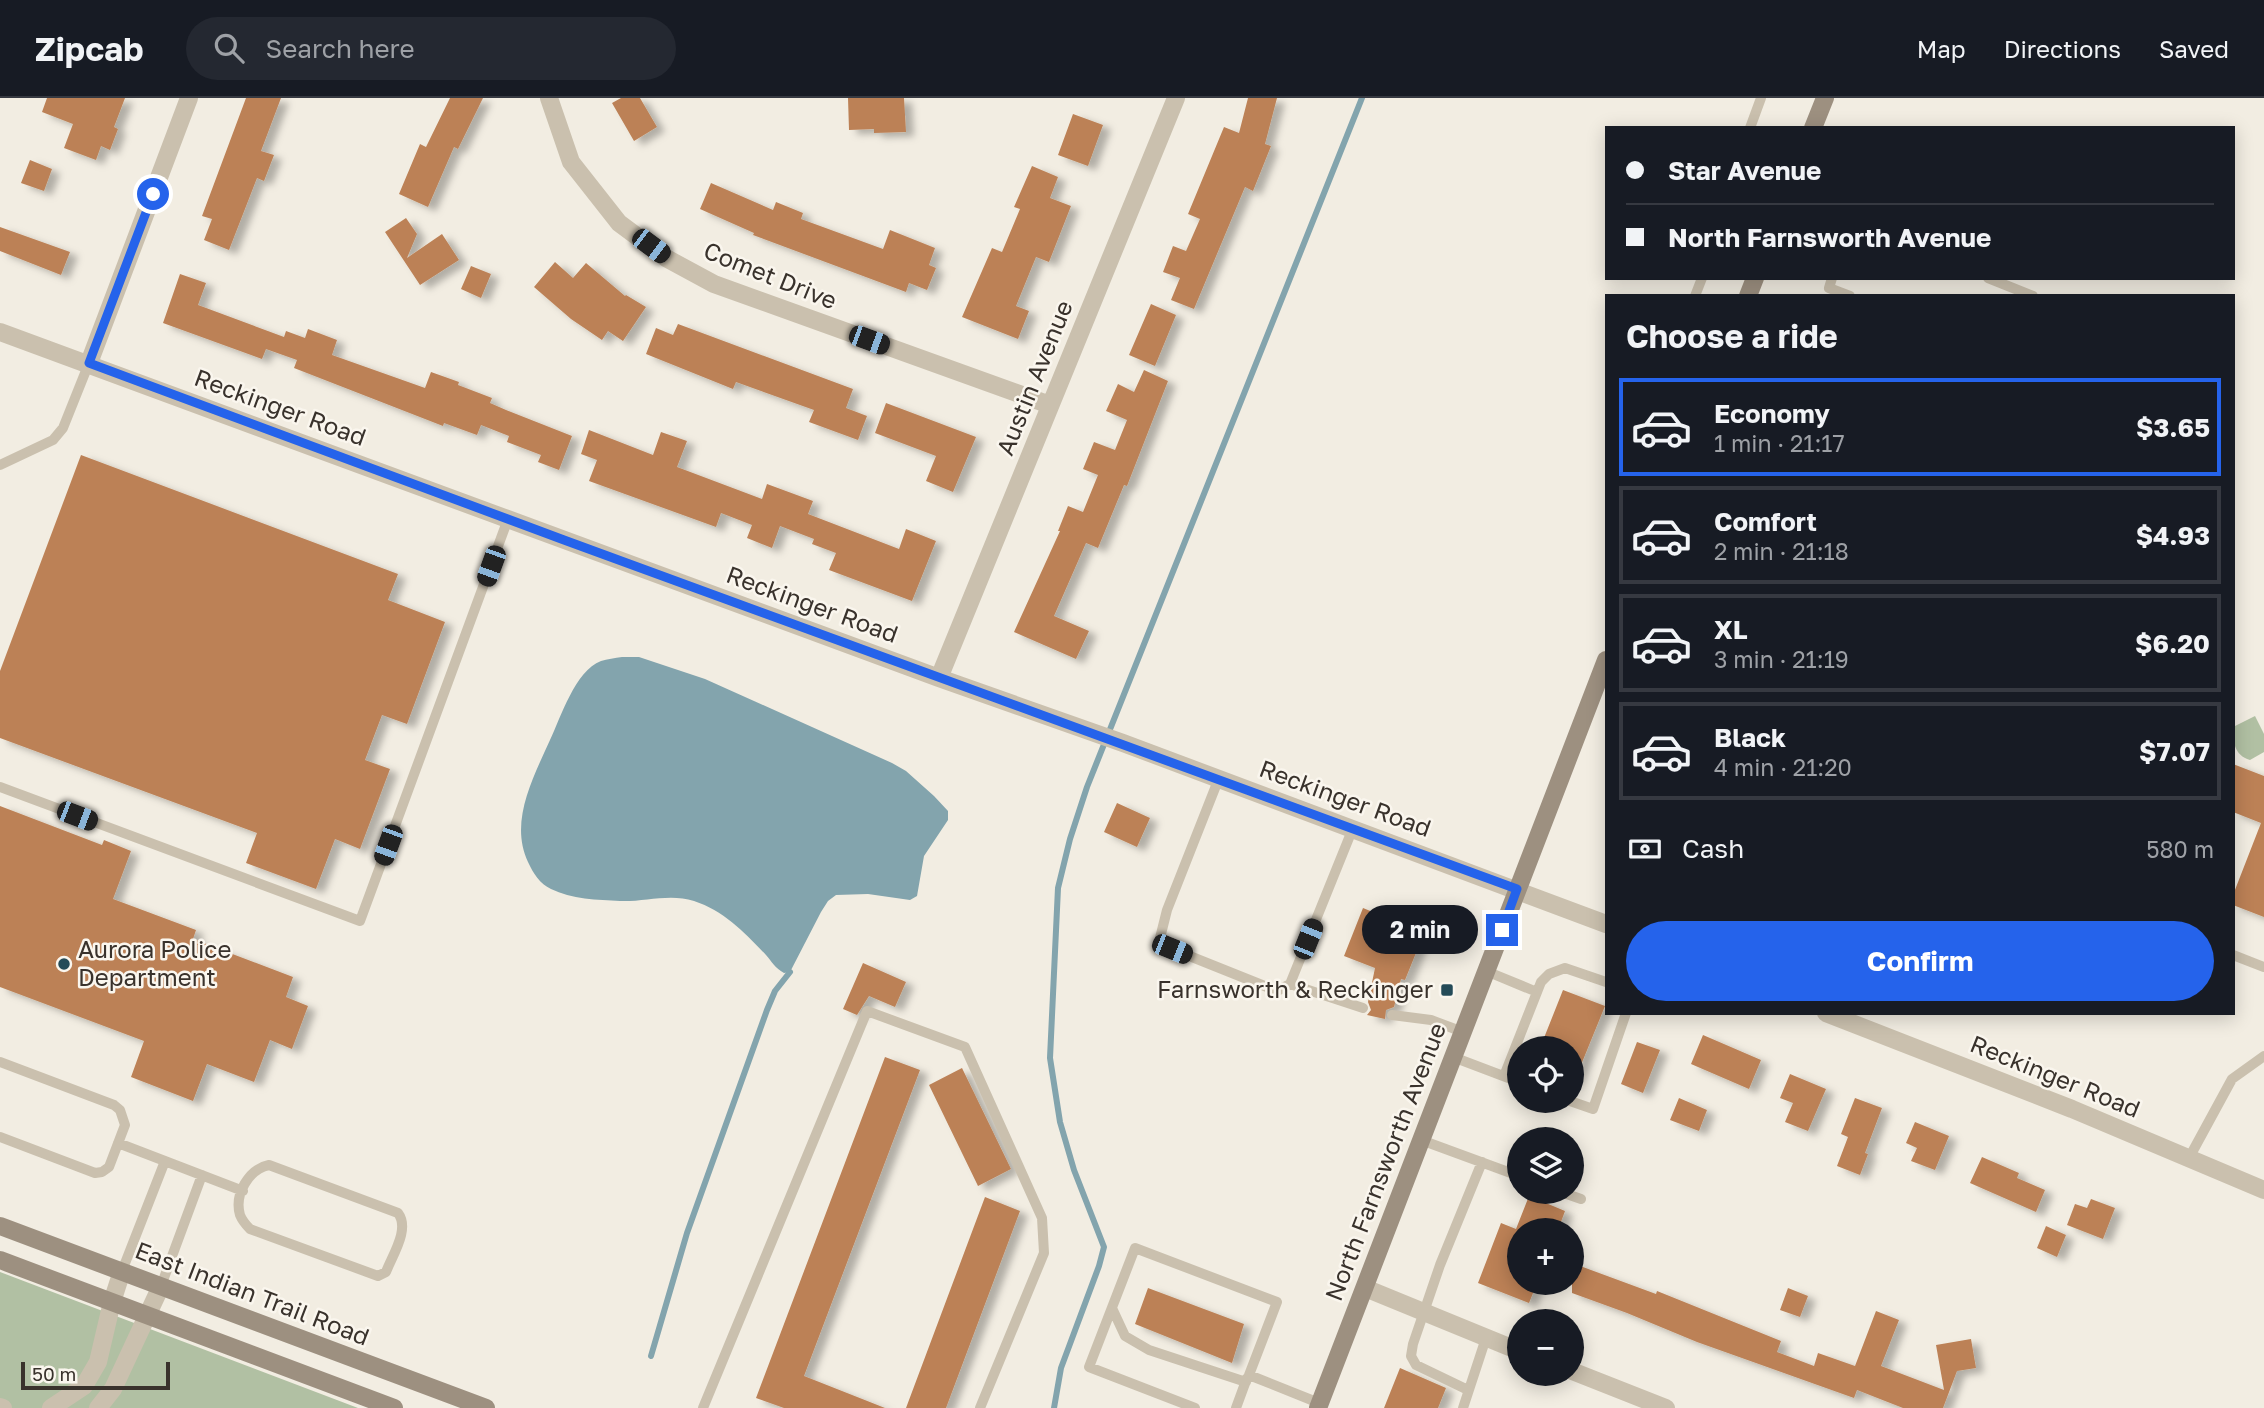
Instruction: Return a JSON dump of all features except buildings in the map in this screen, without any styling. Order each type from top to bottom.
[{"type":"main road","points":[[1814,126],[1825,98]]},
{"type":"main road","name":"North Farnsworth Avenue","points":[[1318,1406],[1517,889],[1602,686],[1605,666]]},
{"type":"main road","name":"East Indian Trail Road","points":[[0,1226],[486,1408]]},
{"type":"main road","points":[[0,1260],[394,1408]]},
{"type":"street","points":[[89,363],[188,98]]},
{"type":"street","name":"Comet Drive","points":[[549,98],[571,162],[619,222],[666,258],[714,284],[1050,405]]},
{"type":"street","name":"Austin Avenue","points":[[939,678],[1177,98]]},
{"type":"street","name":"Reckinger Road","points":[[0,332],[939,678],[1219,778],[1605,924]]},
{"type":"street","name":"Reckinger Road","points":[[1831,1015],[2072,1109],[2264,1190]]},
{"type":"street","points":[[51,1408],[84,1387],[98,1362],[122,1271]]},
{"type":"street","points":[[99,1408],[113,1389],[161,1286]]},
{"type":"street","points":[[1365,1288],[1507,1346]]},
{"type":"street","points":[[1584,1376],[1666,1408]]},
{"type":"lane","points":[[1751,126],[1761,98]]},
{"type":"lane","points":[[1831,280],[1829,288],[1845,294]]},
{"type":"lane","points":[[1993,280],[2028,294]]},
{"type":"lane","points":[[0,465],[53,440],[63,428],[89,363]]},
{"type":"lane","points":[[0,787],[360,921],[508,519]]},
{"type":"lane","points":[[1219,778],[1167,910],[1160,938],[1172,949],[1277,990],[1290,984],[1363,1008]]},
{"type":"lane","points":[[1290,984],[1353,828]]},
{"type":"lane","points":[[2235,956],[2264,967]]},
{"type":"lane","points":[[1504,1076],[1536,992],[1549,974],[1565,968],[1605,982]]},
{"type":"lane","points":[[1486,971],[1536,992]]},
{"type":"lane","points":[[703,1408],[867,1011],[965,1047],[1042,1218],[1044,1253],[980,1408]]},
{"type":"lane","points":[[1392,1015],[1431,1020],[1463,1032]]},
{"type":"lane","points":[[1584,1106],[1593,1109],[1625,1015]]},
{"type":"lane","points":[[2189,1158],[2232,1079],[2264,1056]]},
{"type":"lane","points":[[1453,1057],[1507,1077]]},
{"type":"lane","points":[[0,1062],[114,1105],[120,1110],[125,1125],[109,1167],[95,1173],[0,1137]]},
{"type":"lane","points":[[1421,1140],[1507,1171]]},
{"type":"lane","points":[[118,1143],[243,1191]]},
{"type":"lane","points":[[122,1271],[166,1161]]},
{"type":"lane","points":[[1468,1390],[1416,1365],[1411,1356],[1440,1265],[1482,1162]]},
{"type":"lane","points":[[269,1165],[398,1213],[403,1219],[404,1228],[386,1272],[378,1276],[250,1229],[239,1213],[243,1191],[254,1170],[269,1165]]},
{"type":"lane","points":[[161,1286],[202,1175]]},
{"type":"lane","points":[[1195,1408],[1089,1367],[1135,1248],[1277,1302],[1236,1408]]},
{"type":"lane","points":[[1112,1308],[1125,1336],[1149,1350],[1247,1378],[1318,1406]]},
{"type":"lane","points":[[1463,1408],[1486,1338]]},
{"type":"green space","points":[[2255,716],[2264,734],[2264,752],[2250,760],[2241,755],[2235,745],[2235,726]]},
{"type":"green space","points":[[0,1272],[358,1408],[0,1408]]},
{"type":"water","points":[[639,657],[705,679],[906,771],[948,811],[948,820],[924,856],[917,896],[910,900],[868,894],[836,895],[821,912],[790,972],[784,973],[733,923],[705,905],[676,898],[629,901],[594,899],[567,895],[543,884],[528,862],[521,831],[522,816],[531,785],[576,684],[592,666],[601,661]]},
{"type":"waterway","points":[[1054,1408],[1061,1368],[1104,1247],[1074,1170],[1060,1122],[1050,1058],[1058,888],[1087,787],[1362,98]]},
{"type":"waterway","points":[[651,1356],[687,1233],[767,1010],[775,991],[790,972]]},
{"type":"place","name":"Aurora Police Department","points":[[64,964]]},
{"type":"place","name":"Farnsworth & Reckinger","points":[[1447,990]]},
{"type":"route","points":[[153,194],[89,363],[1517,889],[1502,930]]}]
